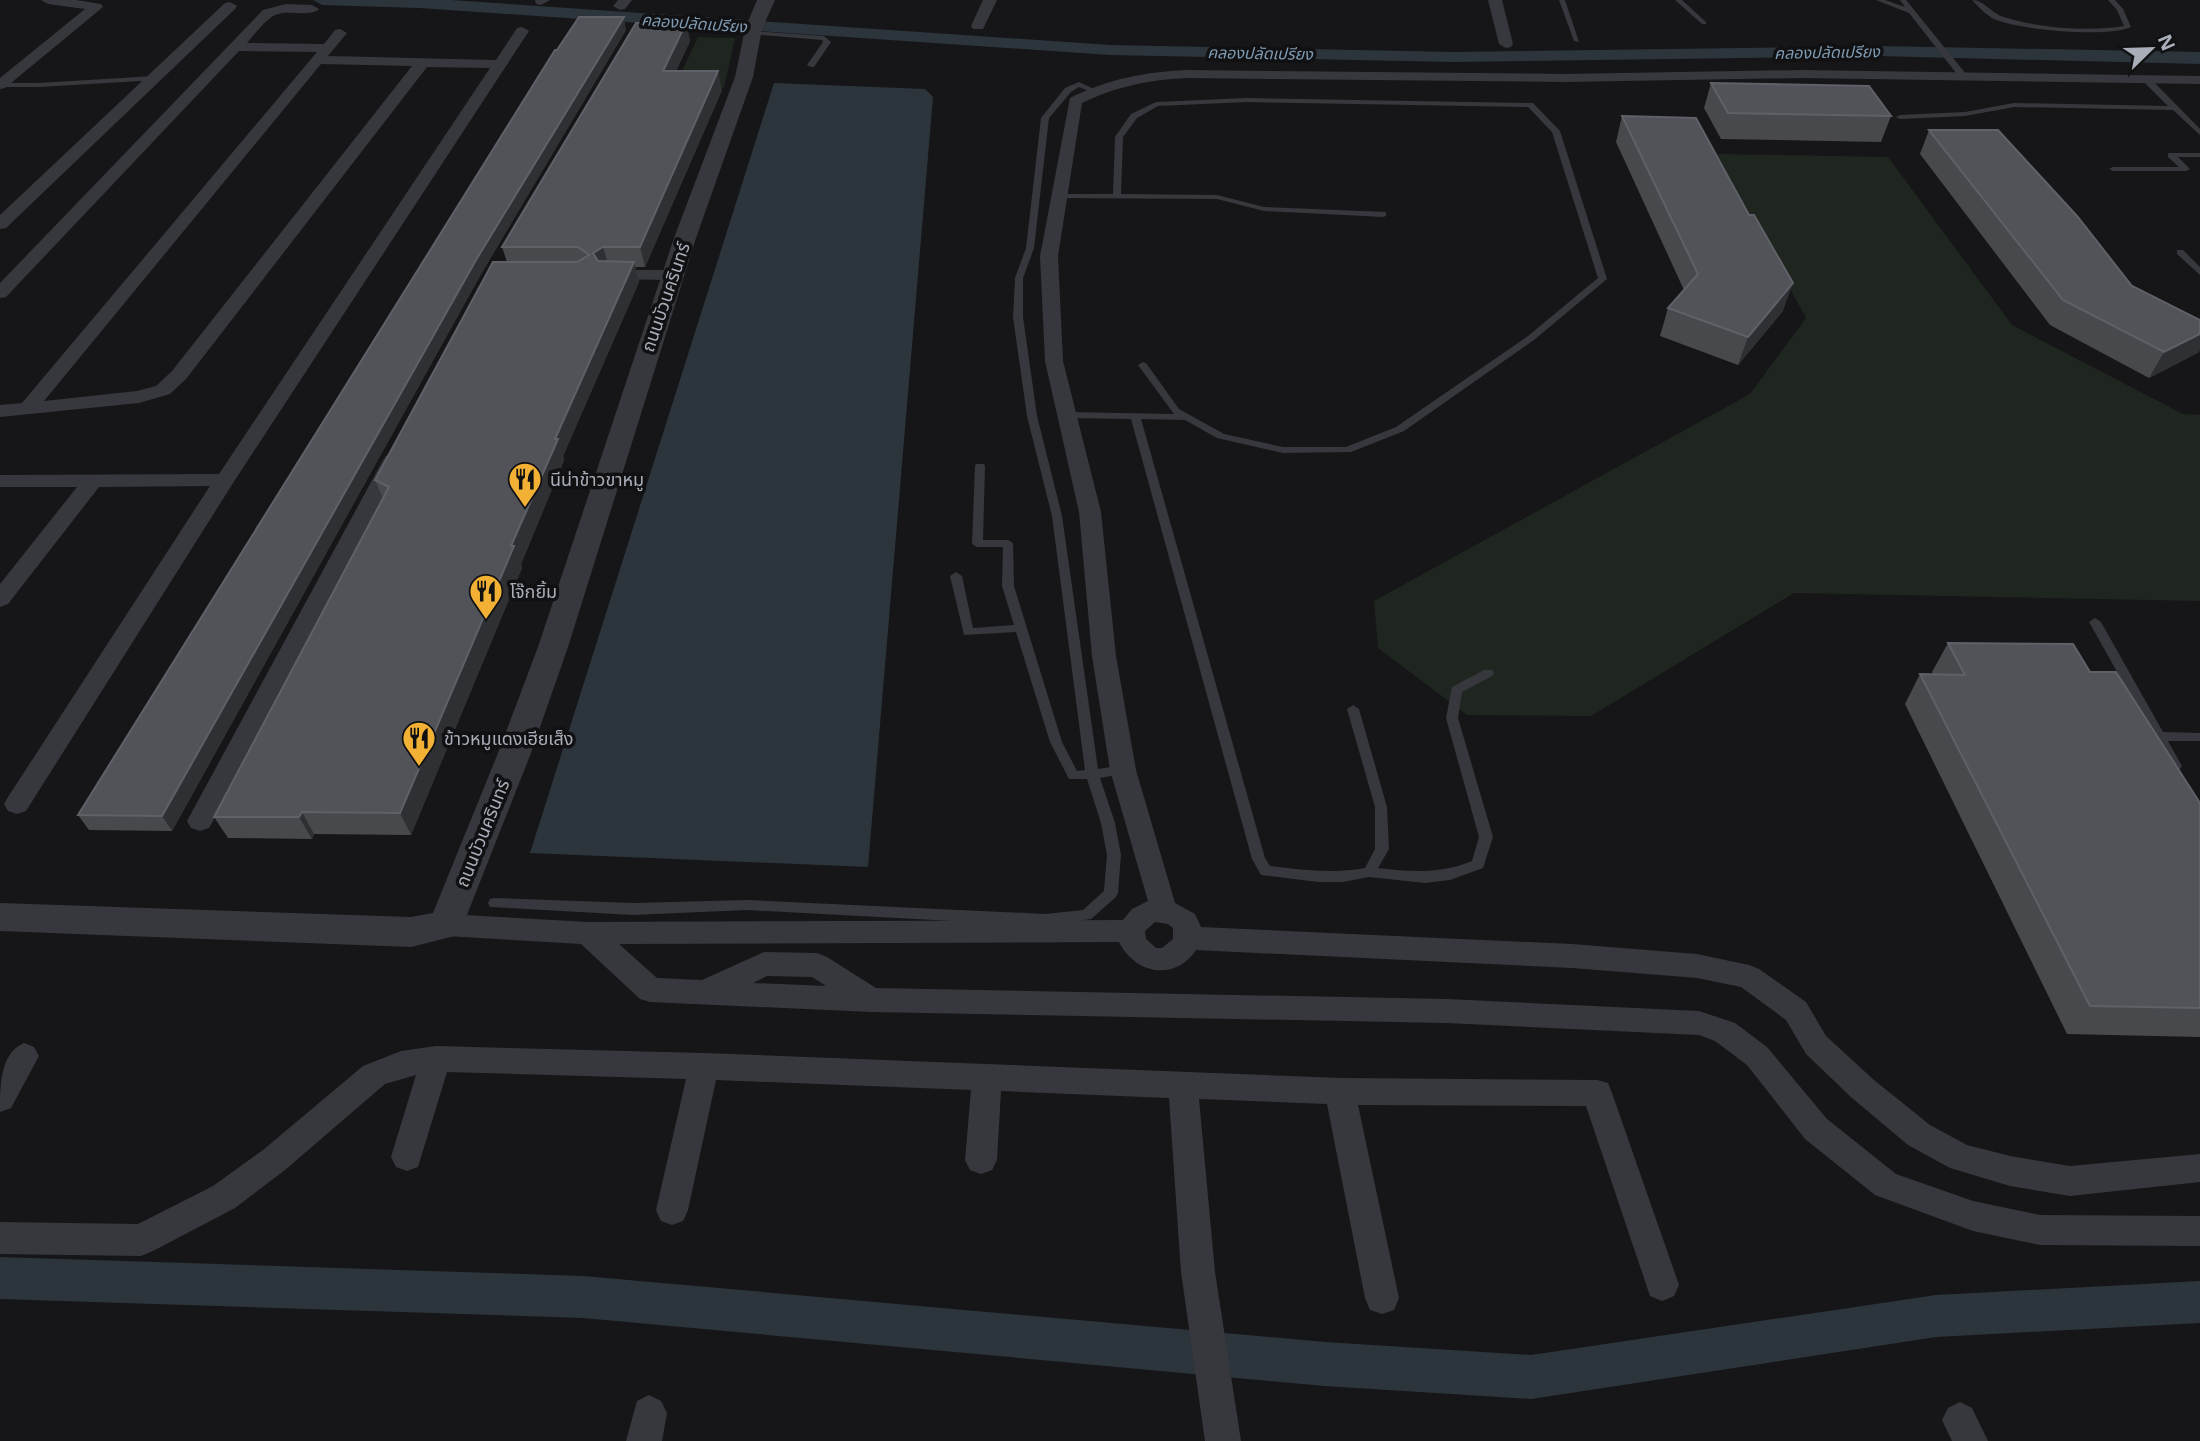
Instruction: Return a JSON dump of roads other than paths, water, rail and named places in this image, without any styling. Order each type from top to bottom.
[{"type":"street","points":[[0,85],[96,7],[48,0]]},
{"type":"street","points":[[978,26],[990,0]]},
{"type":"street","points":[[1495,0],[1506,44]]},
{"type":"street","points":[[0,224],[230,6]]},
{"type":"street","points":[[0,293],[268,13],[286,8],[312,9]]},
{"type":"street","name":"ถนนบัวนครินทร์","points":[[446,925],[524,729],[672,275],[744,77],[757,18]]},
{"type":"street","points":[[17,804],[225,480],[522,31]]},
{"type":"street","points":[[27,408],[340,33]]},
{"type":"street","points":[[236,47],[422,63],[502,64]]},
{"type":"street","points":[[0,411],[139,397],[163,390],[179,375],[422,63]]},
{"type":"street","points":[[1164,911],[1123,770],[1104,656],[1090,512],[1054,361],[1049,256],[1074,101],[1108,84],[1145,76],[1187,74],[1565,78],[1802,74],[2200,79]]},
{"type":"street","points":[[609,275],[672,275]]},
{"type":"street","points":[[200,821],[401,445]]},
{"type":"street","points":[[0,599],[94,480]]},
{"type":"street","points":[[0,481],[225,480]]},
{"type":"street","points":[[1164,911],[1183,920],[1189,928],[1190,938],[1179,954],[1157,959],[1137,950],[1131,931],[1142,915],[1164,911]]},
{"type":"street","points":[[0,917],[411,932],[446,925],[588,933],[1131,931]]},
{"type":"street","points":[[588,933],[650,990],[871,1000],[1447,1011],[1699,1023],[1726,1032],[1757,1056],[1816,1129],[1886,1185],[1973,1216],[2040,1230],[2200,1231]]},
{"type":"street","points":[[1190,938],[1572,956],[1697,966],[1749,977],[1796,1011],[1816,1045],[1863,1089],[1919,1135],[1961,1158],[2010,1171],[2070,1181],[2200,1168]]},
{"type":"street","points":[[0,1098],[24,1056]]},
{"type":"street","points":[[407,1157],[436,1059]]},
{"type":"street","points":[[0,1238],[141,1240],[224,1197],[274,1160],[374,1075],[401,1064],[436,1059],[704,1066],[1340,1091],[1597,1093],[1662,1285]]},
{"type":"street","points":[[672,1210],[704,1066]]},
{"type":"street","points":[[981,1160],[988,1078]]},
{"type":"street","points":[[1183,1086],[1198,1272],[1221,1429]]},
{"type":"street","points":[[1340,1091],[1381,1298]]},
{"type":"lane","points":[[1562,0],[1577,41]]},
{"type":"lane","points":[[1678,0],[1704,23]]},
{"type":"lane","points":[[1879,0],[1911,11]]},
{"type":"lane","points":[[1902,0],[1963,76]]},
{"type":"lane","points":[[1975,0],[1994,16],[2008,21],[2113,30],[2128,27],[2120,9],[2111,0]]},
{"type":"lane","points":[[757,18],[824,38],[827,42],[811,65]]},
{"type":"lane","points":[[0,85],[46,87],[98,80],[155,78]]},
{"type":"lane","points":[[2147,79],[2200,133]]},
{"type":"lane","points":[[495,903],[633,909],[747,905],[1046,920],[1086,915],[1111,893],[1114,855],[1108,823],[1092,774],[1057,516],[1032,416],[1018,317],[1019,278],[1030,248],[1045,118],[1068,90],[1079,84],[1094,91]]},
{"type":"lane","points":[[1116,196],[1119,137],[1134,116],[1156,104],[1247,100],[1530,105],[1556,131],[1603,279],[1531,338],[1401,429],[1347,450],[1283,450],[1221,436],[1176,411],[1143,365]]},
{"type":"lane","points":[[1900,117],[1965,114],[2014,105],[2175,108]]},
{"type":"lane","points":[[2113,169],[2186,169],[2171,155],[2200,155]]},
{"type":"lane","points":[[1059,196],[1217,197],[1264,209],[1383,214]]},
{"type":"lane","points":[[2180,252],[2200,272]]},
{"type":"lane","points":[[1067,415],[1187,417]]},
{"type":"lane","points":[[1135,416],[1259,859],[1266,871],[1310,877],[1354,876],[1369,872],[1427,878],[1456,875],[1479,864],[1486,837],[1452,718],[1456,690],[1488,673]]},
{"type":"lane","points":[[980,466],[977,544],[1008,543],[1008,586],[1056,742],[1073,776],[1123,770]]},
{"type":"lane","points":[[956,576],[968,632],[1021,628]]},
{"type":"lane","points":[[2095,622],[2182,778]]},
{"type":"lane","points":[[1353,709],[1381,807],[1382,849],[1369,872]]},
{"type":"lane","points":[[2158,736],[2200,737]]},
{"type":"waterway","name":"คลองปลัดเปรียง","points":[[322,0],[419,3],[1110,50],[1454,57],[1878,51],[2200,58]]},
{"type":"waterway","points":[[0,1278],[583,1297],[1325,1364],[1531,1377],[1936,1316],[2200,1302]]},
{"type":"place","name":"นีน่าข้าวขาหมู","points":[[525,509]]},
{"type":"place","name":"โจ๊กยิ้ม","points":[[486,621]]},
{"type":"place","name":"ข้าวหมูแดงเฮียเส็ง","points":[[419,768]]}]
